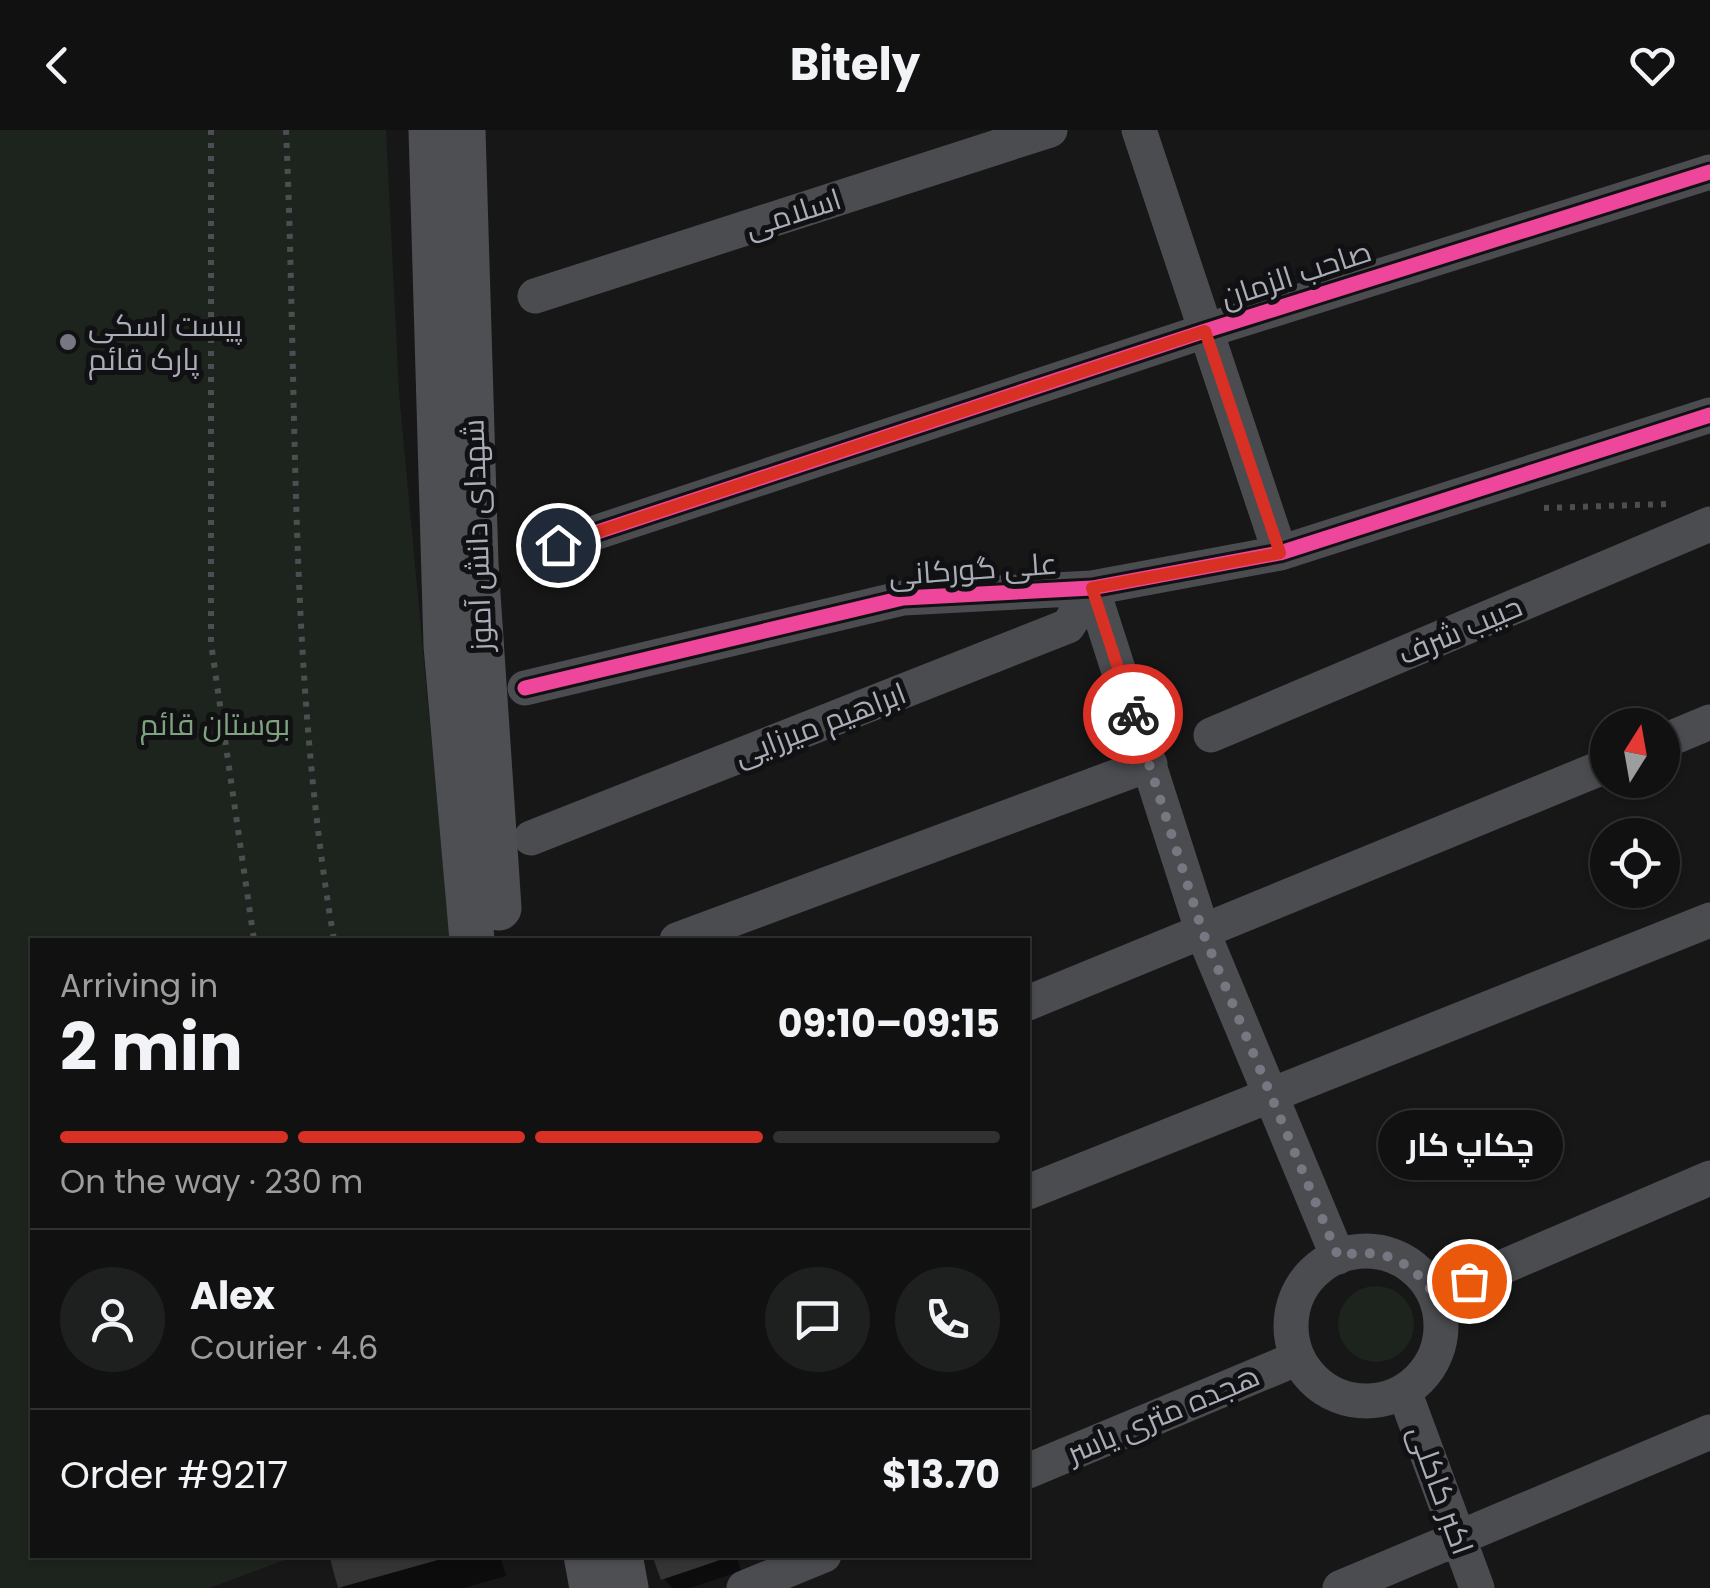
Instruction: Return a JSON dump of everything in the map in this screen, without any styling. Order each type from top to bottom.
[{"type":"main road","points":[[431,130],[446,646],[461,852],[472,938]]},
{"type":"main road","name":"شهدای دانش آموز","points":[[464,130],[476,564],[492,850],[503,938]]},
{"type":"main road","points":[[587,1558],[592,1588]]},
{"type":"main road","points":[[621,1558],[626,1588]]},
{"type":"street","name":"اسلامی","points":[[536,296],[1050,130]]},
{"type":"street","points":[[1139,130],[1280,553]]},
{"type":"street","name":"صاحب الزمان","points":[[558,545],[1205,331],[1710,172]]},
{"type":"street","name":"علی گورکانی","points":[[525,688],[902,598],[1092,588],[1280,553],[1710,415]]},
{"type":"street","name":"حبیب شرف","points":[[1211,736],[1710,524]]},
{"type":"street","points":[[1092,588],[1203,933],[1338,1256]]},
{"type":"street","name":"ابراهیم میرزایی","points":[[530,838],[1068,626],[1092,588]]},
{"type":"street","points":[[1680,734],[1710,722]]},
{"type":"street","points":[[682,938],[1150,764]]},
{"type":"street","points":[[1030,1002],[1590,772]]},
{"type":"street","points":[[1030,1191],[1710,920]]},
{"type":"street","points":[[1435,1296],[1710,1178]]},
{"type":"street","points":[[1383,1253],[1414,1269],[1435,1296],[1440,1317],[1437,1349],[1422,1377],[1404,1391],[1364,1402],[1344,1398],[1325,1390],[1298,1358],[1292,1323],[1301,1288],[1317,1269],[1338,1256],[1383,1253]]},
{"type":"street","name":"هجده متری یاسر","points":[[1030,1469],[1298,1358]]},
{"type":"street","name":"اکبر کاکلی","points":[[1404,1391],[1477,1588]]},
{"type":"street","points":[[1340,1588],[1710,1432]]},
{"type":"street","points":[[744,1588],[817,1558]]},
{"type":"path","points":[[212,130],[212,643],[254,938]]},
{"type":"path","points":[[286,130],[300,652],[322,869],[334,938]]},
{"type":"path","points":[[1537,508],[1672,503]]},
{"type":"green space","name":"بوستان قائم","points":[[0,130],[386,130],[399,393],[450,938],[30,938],[30,1558],[290,1558],[210,1588],[0,1588]]},
{"type":"green space","points":[[1376,1286],[1403,1297],[1414,1324],[1403,1351],[1376,1362],[1349,1351],[1338,1324],[1349,1297]]},
{"type":"building","points":[[330,1558],[445,1558],[338,1588]]},
{"type":"building","points":[[653,1558],[726,1558],[661,1580]]},
{"type":"cycle path","points":[[558,545],[1205,331],[1710,172]]},
{"type":"cycle path","points":[[525,688],[903,598],[1092,588],[1280,553],[1710,415]]},
{"type":"way so far","points":[[1133,714],[1203,933],[1338,1256],[1383,1253],[1422,1276],[1435,1296],[1469,1281]]},
{"type":"place","name":"پیست اسکی پارک قائم","points":[[68,342]]},
{"type":"place","name":"چکاپ کار","points":[[1469,1281]]},
{"type":"route","points":[[558,545],[1205,331],[1280,553],[1092,588],[1133,714]]}]
